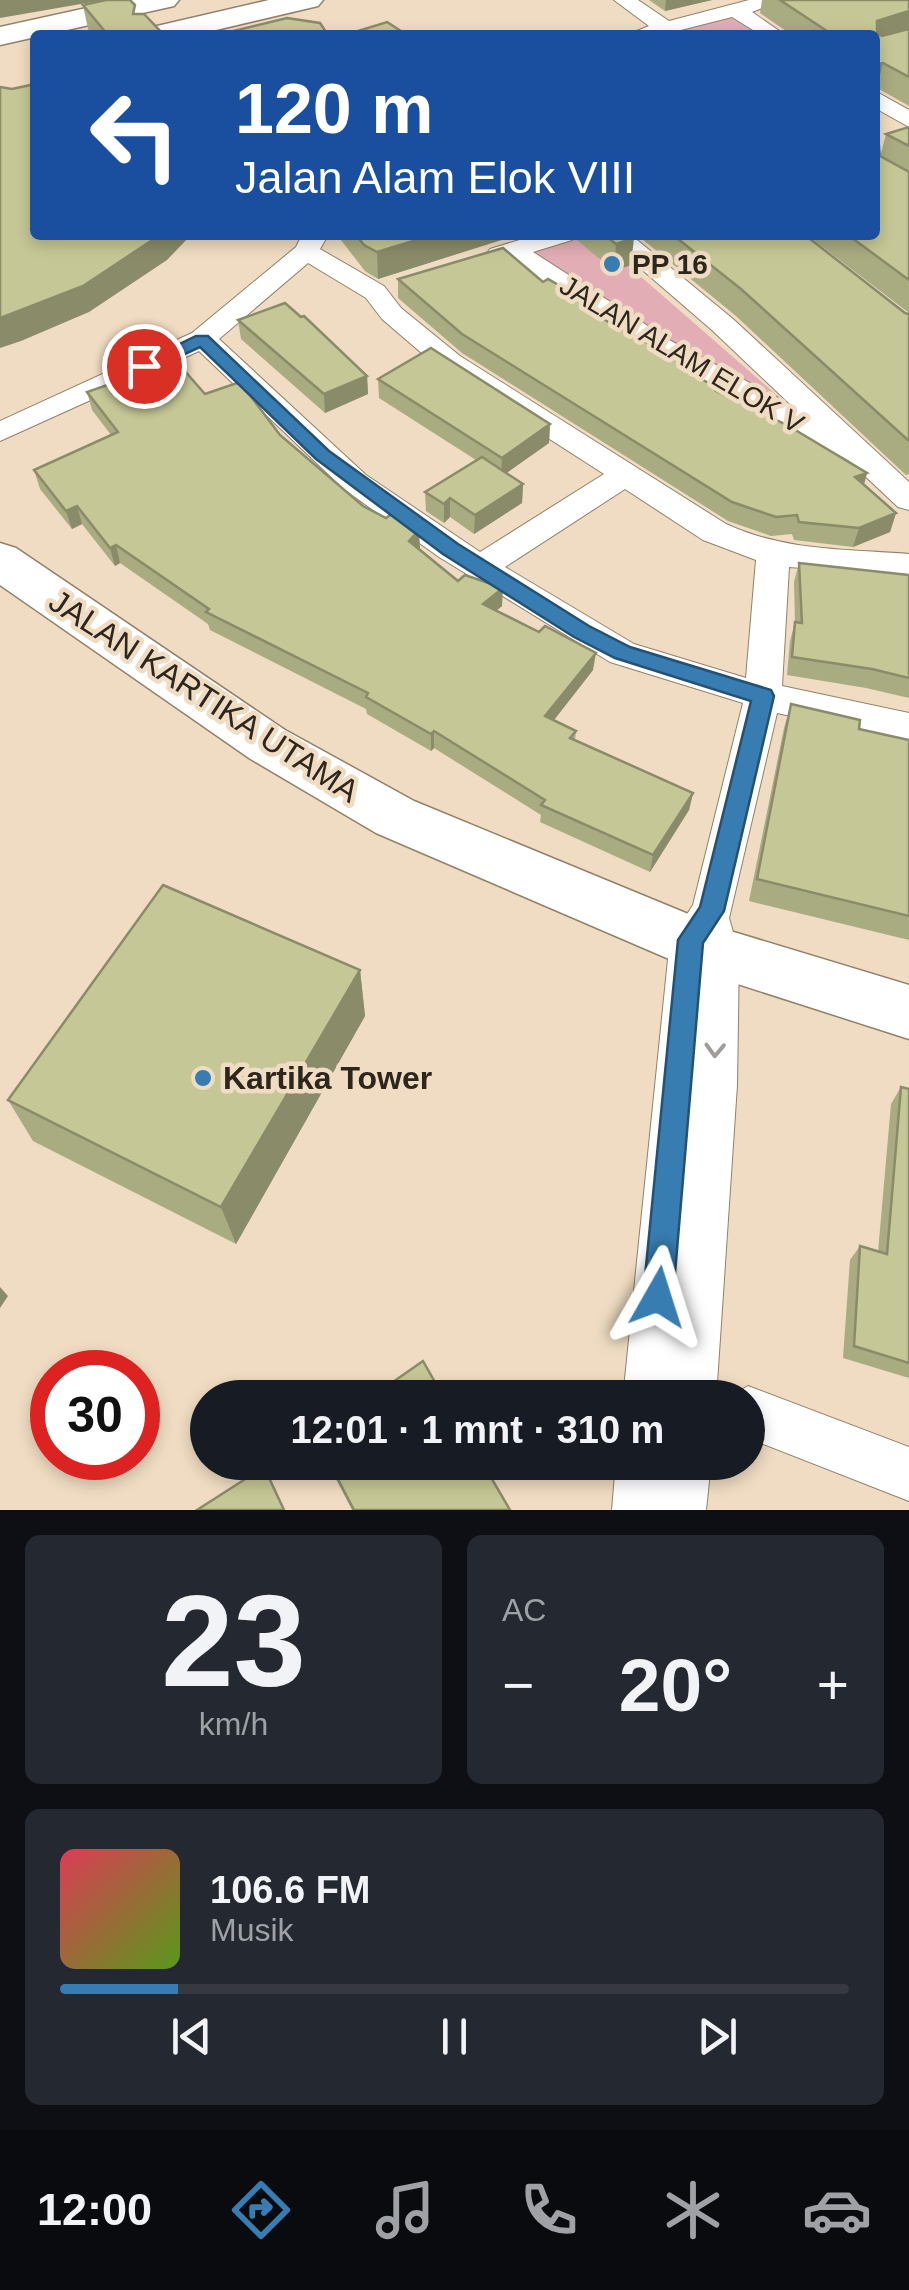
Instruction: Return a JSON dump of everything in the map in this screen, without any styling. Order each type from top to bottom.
[{"type":"highway","points":[[0,36],[164,0]]},
{"type":"highway","points":[[177,30],[308,0]]},
{"type":"main road","name":"JALAN KARTIKA UTAMA","points":[[2,564],[320,776],[396,817],[479,854],[909,1012]]},
{"type":"street","points":[[624,0],[666,28]]},
{"type":"street","points":[[658,30],[772,0]]},
{"type":"street","points":[[734,9],[767,30]]},
{"type":"street","points":[[880,104],[904,130]]},
{"type":"street","points":[[478,261],[546,240]]},
{"type":"street","name":"JALAN ALAM ELOK V","points":[[621,240],[723,325],[909,500]]},
{"type":"street","points":[[0,432],[202,339],[310,243],[375,292],[381,303],[423,344],[677,511],[729,540],[773,553],[909,565]]},
{"type":"street","name":"JALAN ALAM ELOK V","points":[[512,250],[661,346],[855,452]]},
{"type":"street","points":[[375,292],[409,281]]},
{"type":"street","points":[[202,339],[355,482],[582,632],[622,652],[763,696],[909,727]]},
{"type":"street","points":[[481,567],[626,474]]},
{"type":"street","points":[[678,1380],[714,1084],[707,935],[763,696],[773,553]]},
{"type":"street","points":[[765,1419],[909,1474]]},
{"type":"street","points":[[639,1510],[642,1480]]},
{"type":"street","points":[[680,1510],[682,1480]]},
{"type":"shaded area","points":[[733,14],[760,30],[671,30]]},
{"type":"shaded area","points":[[563,240],[599,240],[825,437],[525,253]]},
{"type":"building","points":[[130,0],[135,5],[133,14],[144,14],[159,30],[104,30],[83,5]]},
{"type":"building","points":[[780,0],[909,0],[909,11],[877,21],[877,30],[825,30]]},
{"type":"building","points":[[287,18],[320,23],[325,30],[238,30]]},
{"type":"building","points":[[387,22],[399,30],[361,30]]},
{"type":"building","points":[[909,29],[909,77],[880,64],[880,35]]},
{"type":"building","points":[[30,85],[30,240],[152,240],[83,286],[0,318],[0,87]]},
{"type":"building","points":[[909,127],[909,146],[886,134]]},
{"type":"building","points":[[880,156],[909,172],[909,280],[855,240],[880,240]]},
{"type":"building","points":[[360,240],[417,240],[377,252]]},
{"type":"building","points":[[679,240],[811,240],[909,314],[909,441],[741,289]]},
{"type":"building","points":[[503,248],[543,282],[548,279],[591,304],[583,308],[705,374],[699,378],[719,388],[716,391],[787,425],[867,473],[855,477],[896,513],[859,528],[799,522],[797,515],[776,517],[732,502],[462,334],[398,279]]},
{"type":"building","points":[[285,303],[367,376],[324,394],[238,320]]},
{"type":"building","points":[[431,348],[550,424],[502,458],[378,379]]},
{"type":"building","points":[[176,361],[205,394],[240,382],[280,435],[363,506],[386,518],[394,512],[419,530],[409,541],[458,581],[465,575],[503,588],[483,604],[539,632],[545,626],[596,653],[545,716],[576,731],[570,738],[693,793],[653,855],[541,805],[545,800],[434,731],[431,734],[366,697],[368,693],[206,612],[209,609],[116,545],[110,548],[77,506],[66,511],[34,470],[118,432],[87,392]]},
{"type":"building","points":[[482,457],[523,484],[475,515],[450,498],[444,504],[425,492]]},
{"type":"building","points":[[799,563],[909,575],[909,678],[792,657],[795,622],[802,623]]},
{"type":"building","points":[[791,704],[860,720],[859,729],[909,740],[909,916],[757,879]]},
{"type":"building","name":"Kartika Tower","points":[[163,885],[360,970],[221,1207],[8,1100]]},
{"type":"building","points":[[901,1087],[909,1089],[909,1363],[854,1346],[860,1246],[887,1254]]},
{"type":"building","points":[[423,1361],[434,1380],[396,1380]]},
{"type":"building","points":[[244,1480],[270,1480],[284,1510],[197,1510]]},
{"type":"building","points":[[338,1480],[492,1480],[510,1510],[354,1510]]},
{"type":"place","name":"PP 16","points":[[612,264]]},
{"type":"place","name":"Kartika Tower","points":[[203,1078]]},
{"type":"route","points":[[144,366],[202,339],[323,455],[450,549],[582,632],[622,652],[763,696],[712,911],[691,940],[658,1297]]}]
